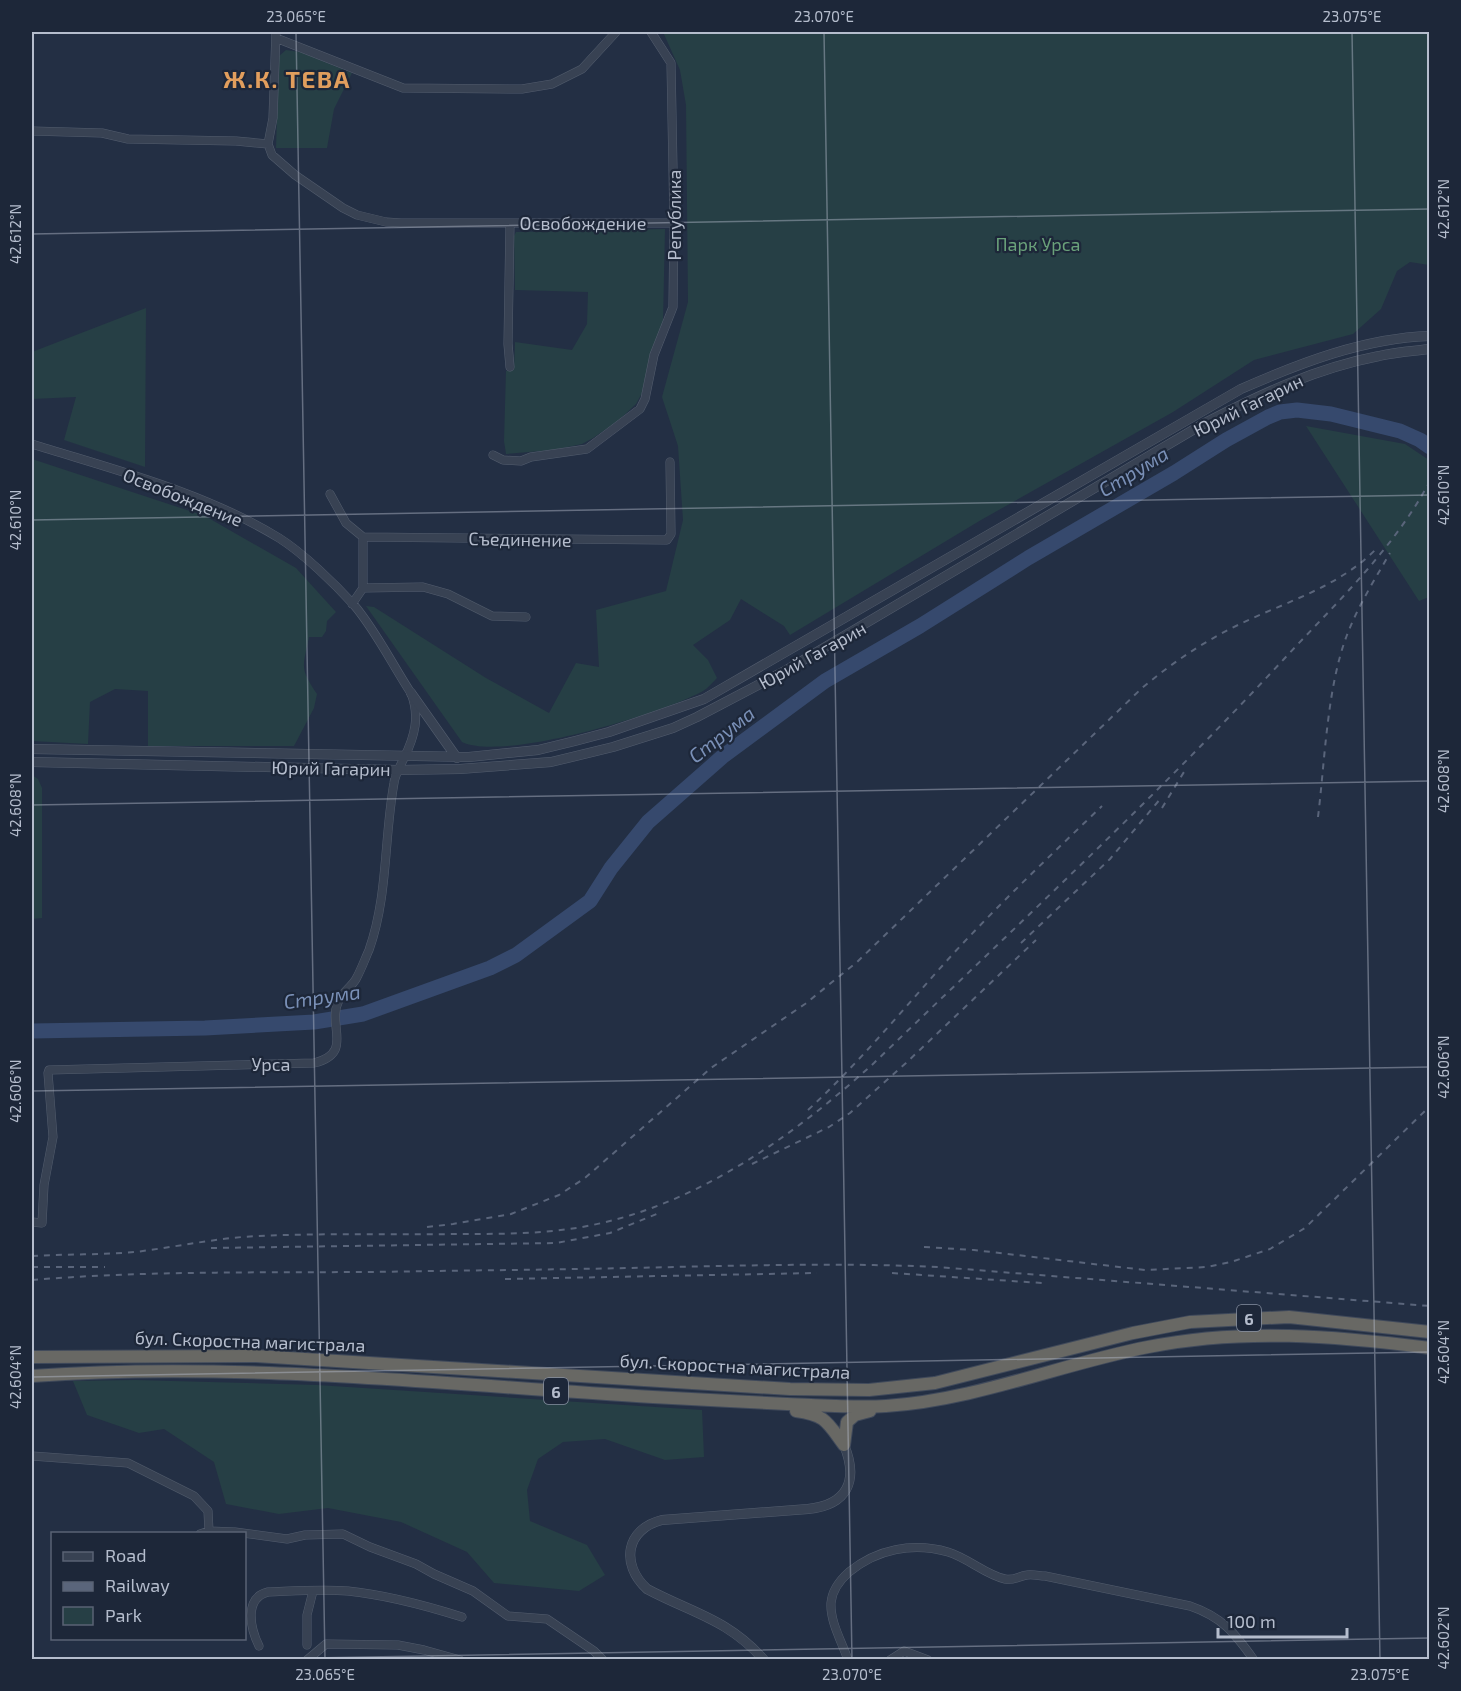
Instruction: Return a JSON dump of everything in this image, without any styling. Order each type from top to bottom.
[{"type":"highway","name":"бул. Скоростна магистрала","points":[[32,1357],[256,1356],[790,1389],[848,1390],[899,1388],[935,1383],[1133,1333],[1190,1322],[1289,1317],[1430,1332]]},
{"type":"highway","name":"бул. Скоростна магистрала","points":[[32,1376],[121,1371],[240,1372],[726,1401],[885,1406],[971,1392],[1149,1346],[1206,1338],[1260,1335],[1317,1336],[1430,1348]]},
{"type":"highway","points":[[726,1401],[819,1416],[827,1422],[844,1445]]},
{"type":"highway","points":[[844,1445],[845,1426],[850,1418],[860,1413],[909,1403]]},
{"type":"street","points":[[32,131],[102,133],[128,139],[236,141],[268,144],[273,118],[276,35],[403,88],[522,89],[552,84],[582,69],[616,32]]},
{"type":"street","name":"Република","points":[[493,456],[503,460],[521,461],[531,457],[587,449],[640,409],[645,399],[654,355],[673,307],[671,63],[651,32]]},
{"type":"street","name":"Освобождение","points":[[268,144],[273,155],[285,168],[344,208],[387,222],[674,224]]},
{"type":"street","points":[[510,224],[508,344],[510,367]]},
{"type":"street","name":"Юрий Гагарин","points":[[32,748],[457,758],[547,747],[609,732],[704,699],[1241,389],[1281,371],[1368,344],[1430,336]]},
{"type":"street","name":"Юрий Гагарин","points":[[32,762],[398,770],[481,768],[551,762],[613,747],[673,728],[720,706],[814,654],[1203,424],[1241,404],[1268,391],[1342,365],[1380,356],[1430,349]]},
{"type":"street","name":"Освобождение","points":[[32,444],[146,479],[215,505],[280,539],[319,570],[363,617],[411,693],[417,716],[405,757]]},
{"type":"street","name":"Съединение","points":[[363,537],[667,540],[671,534],[670,462]]},
{"type":"street","points":[[330,494],[345,523],[363,537],[363,588],[352,604]]},
{"type":"street","points":[[363,588],[423,587],[448,594],[492,616],[526,617]]},
{"type":"street","points":[[411,693],[457,758]]},
{"type":"street","name":"Урса","points":[[32,1222],[42,1222],[44,1185],[53,1137],[49,1070],[314,1063],[330,1057],[335,1051],[337,1044],[336,1010],[339,1000],[356,980],[375,930],[394,781],[405,757]]},
{"type":"street","points":[[764,1659],[731,1630],[647,1589],[632,1569],[632,1545],[639,1531],[645,1526],[662,1520],[808,1509],[831,1504],[842,1496],[851,1477],[851,1463],[844,1445]]},
{"type":"street","points":[[32,1456],[128,1463],[194,1496],[208,1511],[209,1531]]},
{"type":"street","points":[[204,1532],[235,1532]]},
{"type":"street","points":[[246,1533],[287,1539],[305,1535],[343,1534],[416,1564],[473,1591],[508,1616],[548,1620],[603,1659]]},
{"type":"street","points":[[848,1659],[833,1619],[831,1602],[835,1589],[843,1578],[861,1563],[884,1552],[901,1548],[927,1548],[966,1558],[1004,1579],[1012,1580],[1027,1575],[1045,1576],[1190,1606],[1208,1612],[1224,1623],[1254,1659]]},
{"type":"street","points":[[307,1645],[307,1615],[313,1591]]},
{"type":"street","points":[[259,1646],[252,1632],[250,1620],[252,1609],[258,1598],[268,1592],[345,1591],[377,1595],[417,1603],[462,1617]]},
{"type":"street","points":[[307,1659],[326,1644],[398,1645],[460,1659]]},
{"type":"street","points":[[890,1659],[904,1651],[928,1659]]},
{"type":"green space","name":"Парк Урса","points":[[663,32],[1429,32],[1429,265],[1410,262],[1397,271],[1381,309],[1353,334],[1254,360],[1173,412],[981,520],[790,635],[784,626],[741,599],[730,620],[693,645],[708,660],[717,678],[703,691],[682,701],[619,723],[546,741],[511,746],[483,746],[462,742],[366,606],[374,607],[486,678],[549,713],[576,663],[599,667],[596,610],[666,591],[683,520],[678,446],[662,397],[688,302],[686,105],[680,70]]},
{"type":"green space","points":[[286,50],[300,52],[352,73],[334,109],[327,148],[276,148],[279,56]]},
{"type":"green space","points":[[665,229],[663,323],[651,354],[642,393],[636,404],[618,421],[582,444],[553,450],[506,454],[504,441],[506,371],[514,370],[515,342],[572,350],[587,324],[588,292],[515,290],[514,236],[516,232]]},
{"type":"green space","points":[[146,308],[145,467],[64,440],[76,397],[32,399],[32,352]]},
{"type":"green space","points":[[1306,426],[1405,444],[1429,460],[1429,597],[1419,601]]},
{"type":"green space","points":[[32,459],[205,516],[296,568],[336,612],[327,621],[326,631],[322,637],[309,637],[304,667],[307,678],[317,694],[314,708],[294,746],[148,746],[148,691],[115,689],[90,702],[88,744],[32,741]]},
{"type":"green space","points":[[32,775],[38,779],[42,788],[42,918],[32,919]]},
{"type":"green space","points":[[135,1380],[317,1385],[702,1410],[704,1457],[665,1460],[605,1439],[563,1442],[538,1459],[527,1490],[530,1521],[587,1545],[605,1575],[579,1591],[494,1583],[467,1552],[401,1522],[328,1508],[279,1514],[226,1504],[214,1462],[164,1429],[139,1433],[87,1415],[73,1381]]},
{"type":"waterway","name":"Струма","points":[[32,1031],[205,1028],[314,1022],[363,1014],[490,968],[516,955],[590,901],[611,868],[648,822],[722,757],[825,681],[1226,440],[1268,417],[1280,412],[1297,410],[1331,414],[1400,431],[1430,447]]},
{"type":"railway","points":[[32,1256],[135,1252],[257,1236],[501,1234],[569,1229],[612,1220],[654,1207],[695,1190],[733,1169],[807,1119],[874,1063],[1133,814],[1363,575],[1399,530],[1430,481]]},
{"type":"railway","points":[[427,1227],[511,1214],[559,1195],[585,1178],[711,1068],[805,1004],[857,962],[1153,679],[1212,638],[1330,583],[1347,573],[1378,547]]},
{"type":"railway","points":[[1318,817],[1331,700],[1340,655],[1356,614],[1390,553]]},
{"type":"railway","points":[[1162,808],[1187,767]]},
{"type":"railway","points":[[1021,943],[1110,859],[1161,798]]},
{"type":"railway","points":[[808,1110],[864,1053],[970,936],[1102,806]]},
{"type":"railway","points":[[752,1164],[829,1127],[850,1113],[1036,940]]},
{"type":"railway","points":[[924,1247],[974,1250],[1145,1270],[1207,1267],[1231,1262],[1270,1249],[1305,1228],[1430,1106]]},
{"type":"railway","points":[[211,1248],[556,1243],[610,1233],[659,1213]]},
{"type":"railway","points":[[32,1280],[182,1273],[872,1265],[938,1267],[1430,1306]]},
{"type":"railway","points":[[32,1267],[105,1267]]},
{"type":"railway","points":[[505,1279],[817,1273]]},
{"type":"railway","points":[[892,1273],[1042,1283]]},
{"type":"district","name":"Ж.К. ТЕВА","points":[[287,78]]}]
